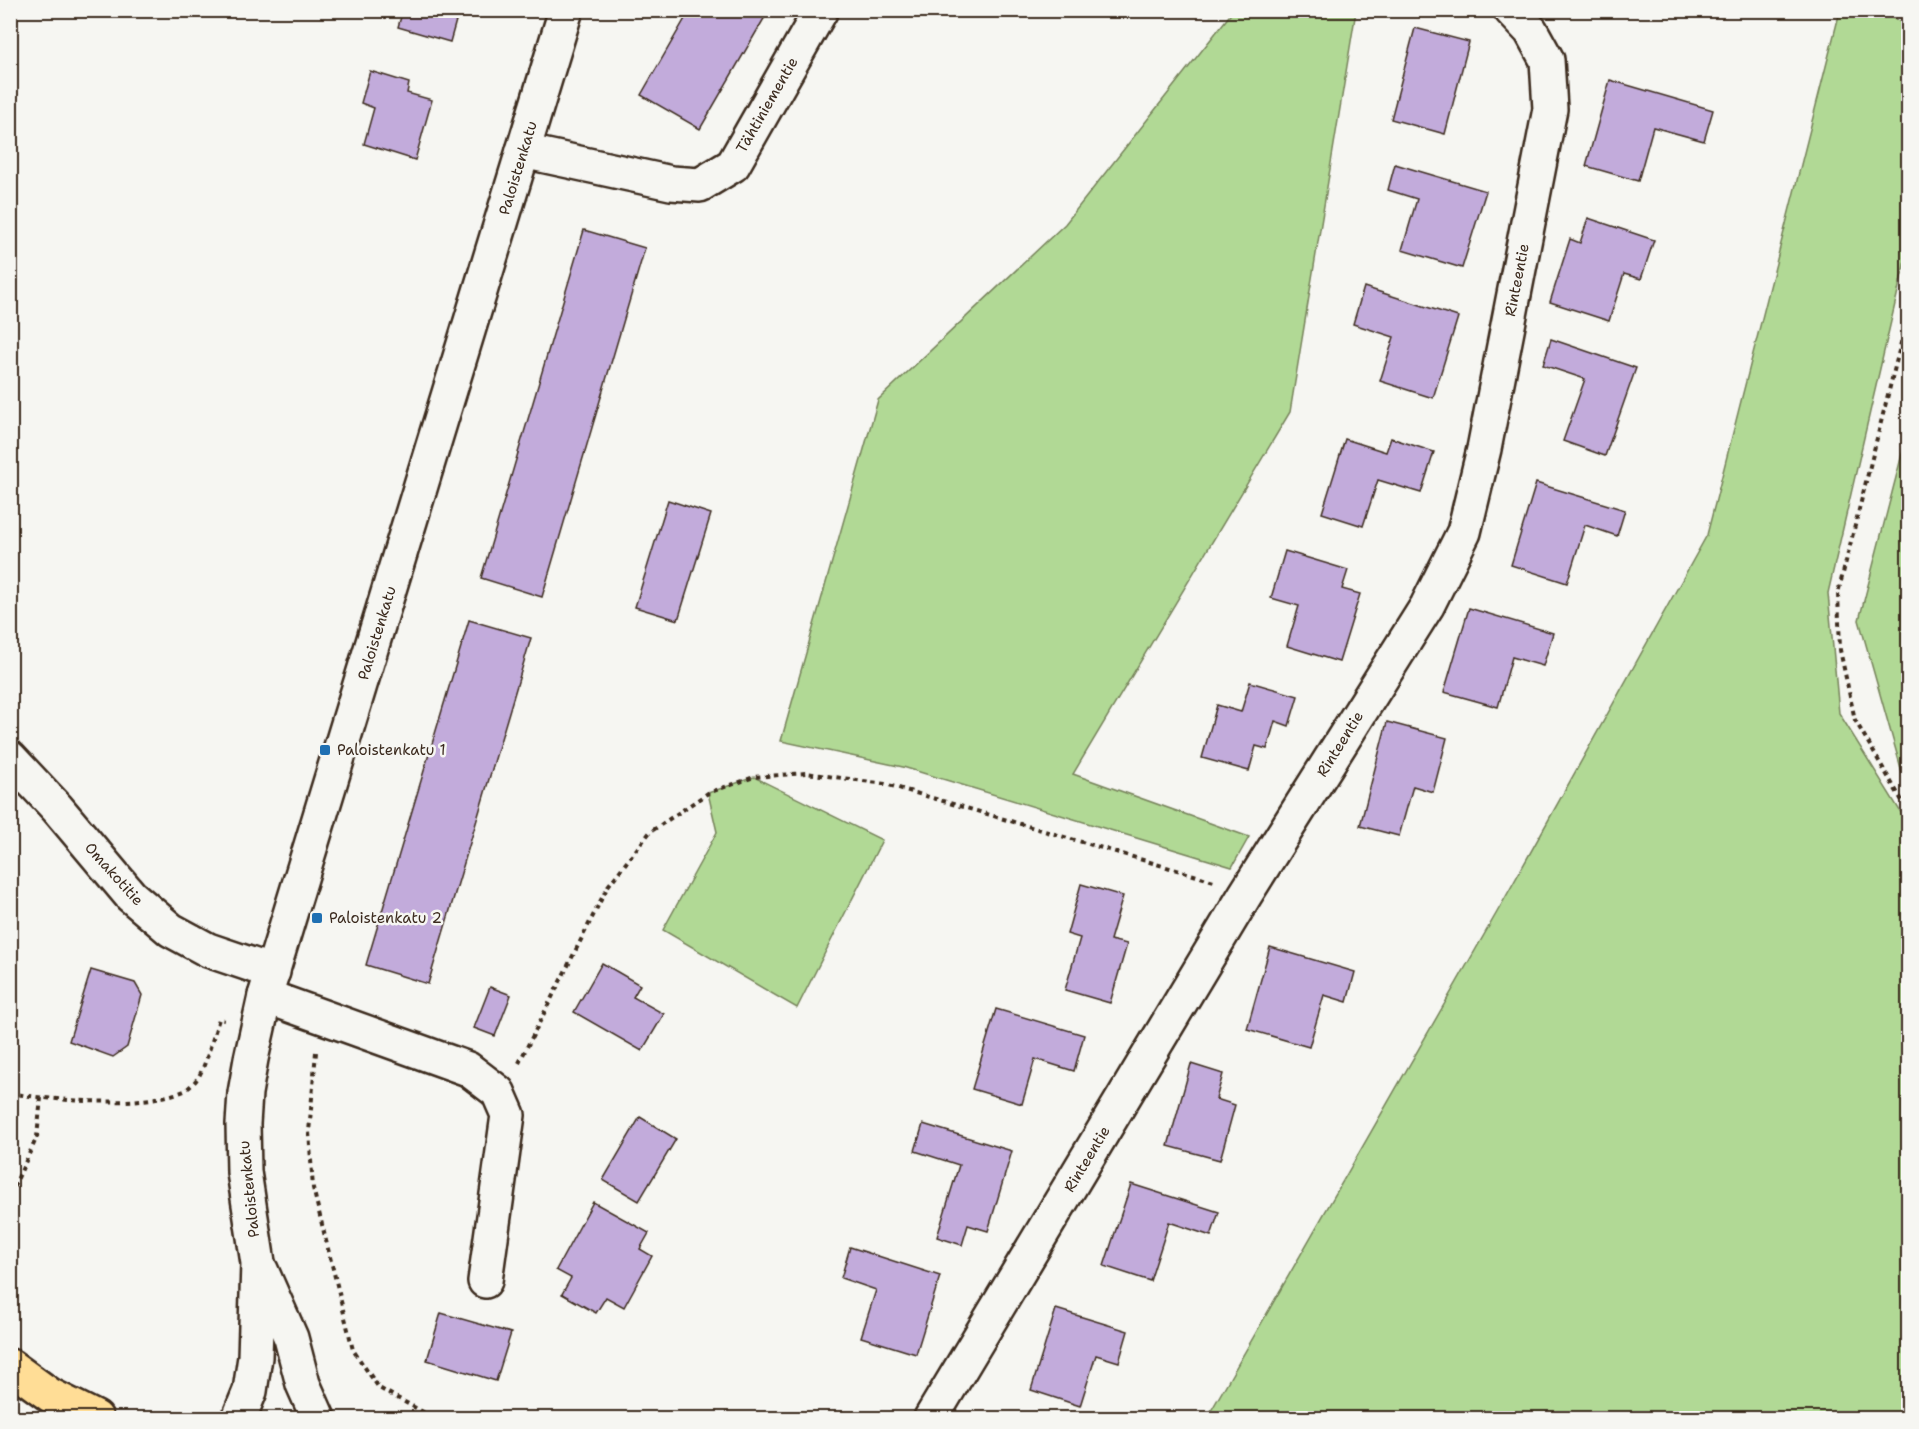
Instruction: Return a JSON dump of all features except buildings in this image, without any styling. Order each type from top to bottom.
[{"type":"main road","points":[[10,1366],[50,1395],[96,1419]]},
{"type":"street","name":"Paloistenkatu","points":[[239,1419],[250,1391],[255,1357],[258,1263],[244,1172],[243,1124],[247,1082],[269,984],[566,10]]},
{"type":"street","name":"Tähtiniementie","points":[[523,151],[671,183],[700,185],[733,165],[821,10]]},
{"type":"street","name":"Rinteentie","points":[[931,1419],[1245,895],[1427,606],[1464,532],[1484,449],[1550,109],[1547,60],[1531,31],[1511,10]]},
{"type":"street","name":"Omakotitie","points":[[10,758],[57,808],[131,896],[171,930],[269,984],[468,1069],[498,1092]]},
{"type":"street","points":[[484,1281],[508,1115],[498,1092]]},
{"type":"street","name":"Paloistenkatu","points":[[258,1263],[291,1338],[303,1384],[318,1419]]},
{"type":"path","points":[[1908,315],[1838,593],[1840,650],[1855,720],[1908,811]]},
{"type":"path","points":[[498,1092],[517,1067],[608,886],[650,832],[708,793],[754,777],[806,773],[885,784],[1206,877],[1245,895]]},
{"type":"path","points":[[10,1093],[41,1098],[116,1101],[149,1098],[186,1090],[199,1077],[219,1019],[229,1022]]},
{"type":"path","points":[[308,1049],[316,1052],[309,1132],[313,1188],[353,1350],[379,1388],[434,1419]]},
{"type":"path","points":[[10,1195],[37,1137],[41,1098]]},
{"type":"green space","points":[[1233,11],[1356,11],[1290,412],[1073,774],[1249,837],[1232,867],[903,767],[781,741],[878,400],[1065,224]]},
{"type":"green space","points":[[1840,11],[1881,11],[1908,26],[1908,248],[1828,593],[1839,713],[1902,814],[1908,840],[1908,1418],[1207,1418],[1504,900],[1707,535]]},
{"type":"green space","points":[[1908,431],[1908,537],[1906,544],[1908,559],[1908,793],[1859,620]]},
{"type":"green space","points":[[754,777],[882,840],[797,1008],[663,930],[717,832],[708,793]]},
{"type":"place","name":"Paloistenkatu 1","points":[[325,750]]},
{"type":"place","name":"Paloistenkatu 2","points":[[317,918]]}]
